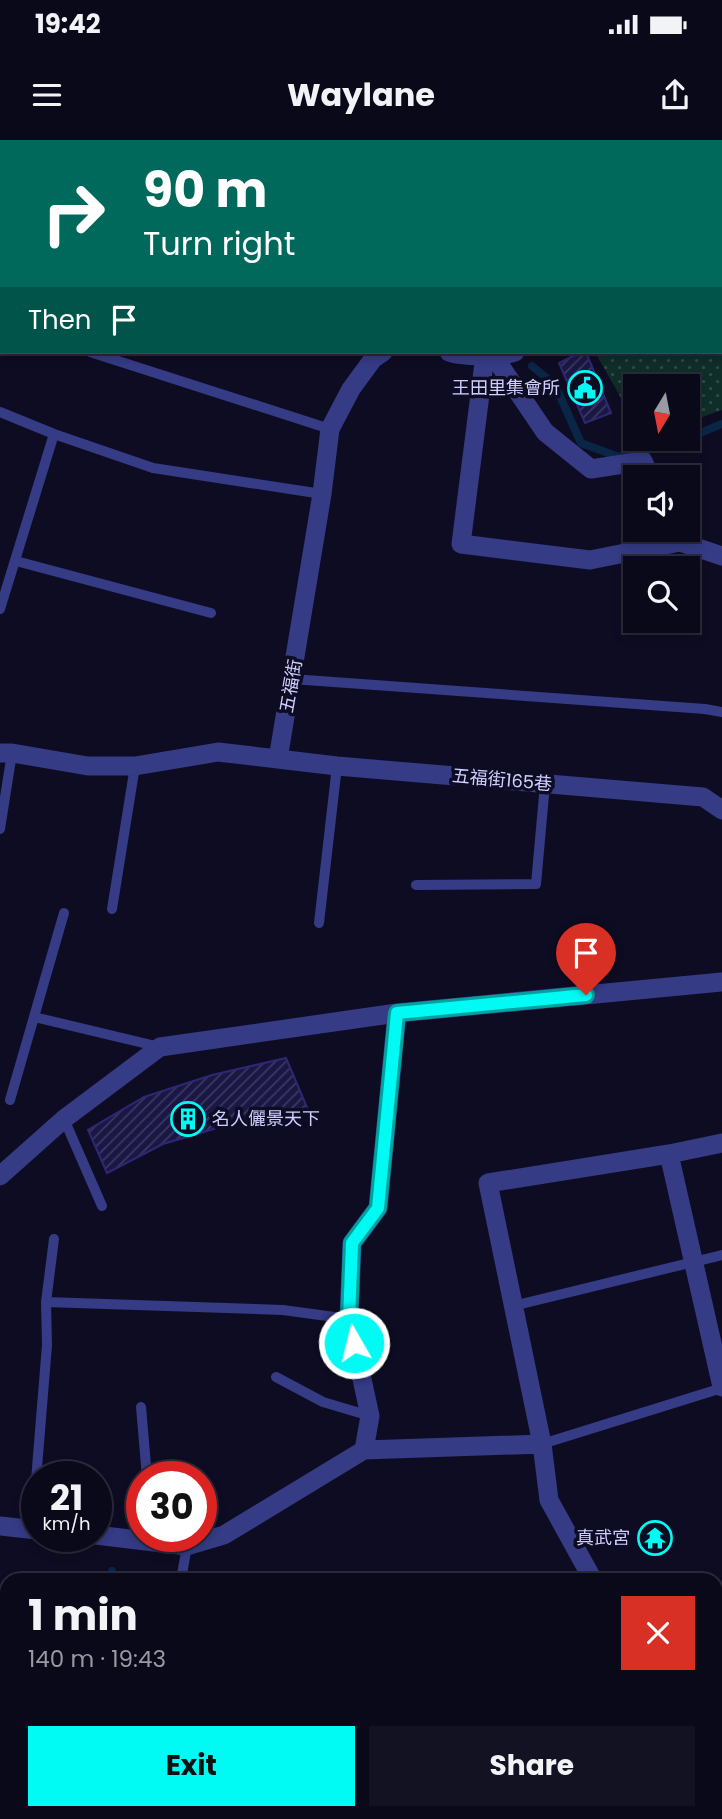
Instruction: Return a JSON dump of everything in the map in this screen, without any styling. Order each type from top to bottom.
[{"type":"street","name":"五福街","points":[[278,759],[323,494],[330,429],[351,389],[373,359],[380,354]]},
{"type":"street","points":[[454,354],[510,354]]},
{"type":"street","points":[[489,355],[545,432],[592,469],[643,461],[645,465]]},
{"type":"street","points":[[489,355],[461,544],[590,560],[655,542]]},
{"type":"street","points":[[690,542],[722,556]]},
{"type":"street","points":[[6,753],[88,766],[135,766],[218,752],[278,759]]},
{"type":"street","name":"五福街165巷","points":[[278,759],[703,797],[722,810]]},
{"type":"street","points":[[0,1176],[64,1119],[160,1047],[397,1013],[722,982]]},
{"type":"street","points":[[364,1450],[370,1416],[349,1319],[352,1243],[378,1208],[397,1013]]},
{"type":"street","points":[[589,1573],[549,1500],[542,1444],[488,1183],[722,1143]]},
{"type":"street","points":[[669,1154],[722,1388]]},
{"type":"street","points":[[217,1537],[364,1450],[542,1444]]},
{"type":"street","points":[[0,1526],[21,1528]]},
{"type":"lane","points":[[96,354],[330,429]]},
{"type":"lane","points":[[0,412],[153,468],[323,494]]},
{"type":"lane","points":[[0,609],[54,434]]},
{"type":"lane","points":[[16,561],[211,613]]},
{"type":"lane","points":[[292,679],[722,712]]},
{"type":"lane","points":[[0,829],[6,753]]},
{"type":"lane","points":[[112,909],[135,766]]},
{"type":"lane","points":[[319,923],[337,766]]},
{"type":"lane","points":[[416,885],[536,884],[545,784]]},
{"type":"lane","points":[[10,1100],[64,913]]},
{"type":"lane","points":[[34,1017],[160,1047]]},
{"type":"lane","points":[[64,1119],[102,1206]]},
{"type":"lane","points":[[39,1461],[47,1345],[46,1302],[54,1238]]},
{"type":"lane","points":[[513,1306],[722,1255]]},
{"type":"lane","points":[[46,1302],[283,1310],[349,1319]]},
{"type":"lane","points":[[276,1377],[323,1402],[370,1416]]},
{"type":"lane","points":[[542,1444],[722,1388]]},
{"type":"lane","points":[[141,1407],[146,1461]]},
{"type":"lane","points":[[182,1573],[186,1552]]},
{"type":"green space","points":[[596,354],[722,354],[722,410],[700,418],[700,374],[623,374],[623,402]]},
{"type":"building","name":"王田里集會所","points":[[577,354],[587,354],[611,413],[585,423],[559,363]]},
{"type":"building","name":"名人儷景天下","points":[[286,1058],[309,1112],[227,1125],[163,1144],[107,1173],[88,1130],[144,1097],[212,1075]]},
{"type":"waterway","points":[[532,366],[555,385],[581,443],[619,457],[639,452]]},
{"type":"waterway","points":[[700,433],[722,424]]},
{"type":"place","name":"王田里集會所","points":[[585,388]]},
{"type":"place","name":"名人儷景天下","points":[[188,1119]]},
{"type":"place","name":"真武宮","points":[[655,1538]]},
{"type":"route","points":[[354,1343],[349,1319],[352,1243],[378,1208],[397,1013],[586,995]]}]
